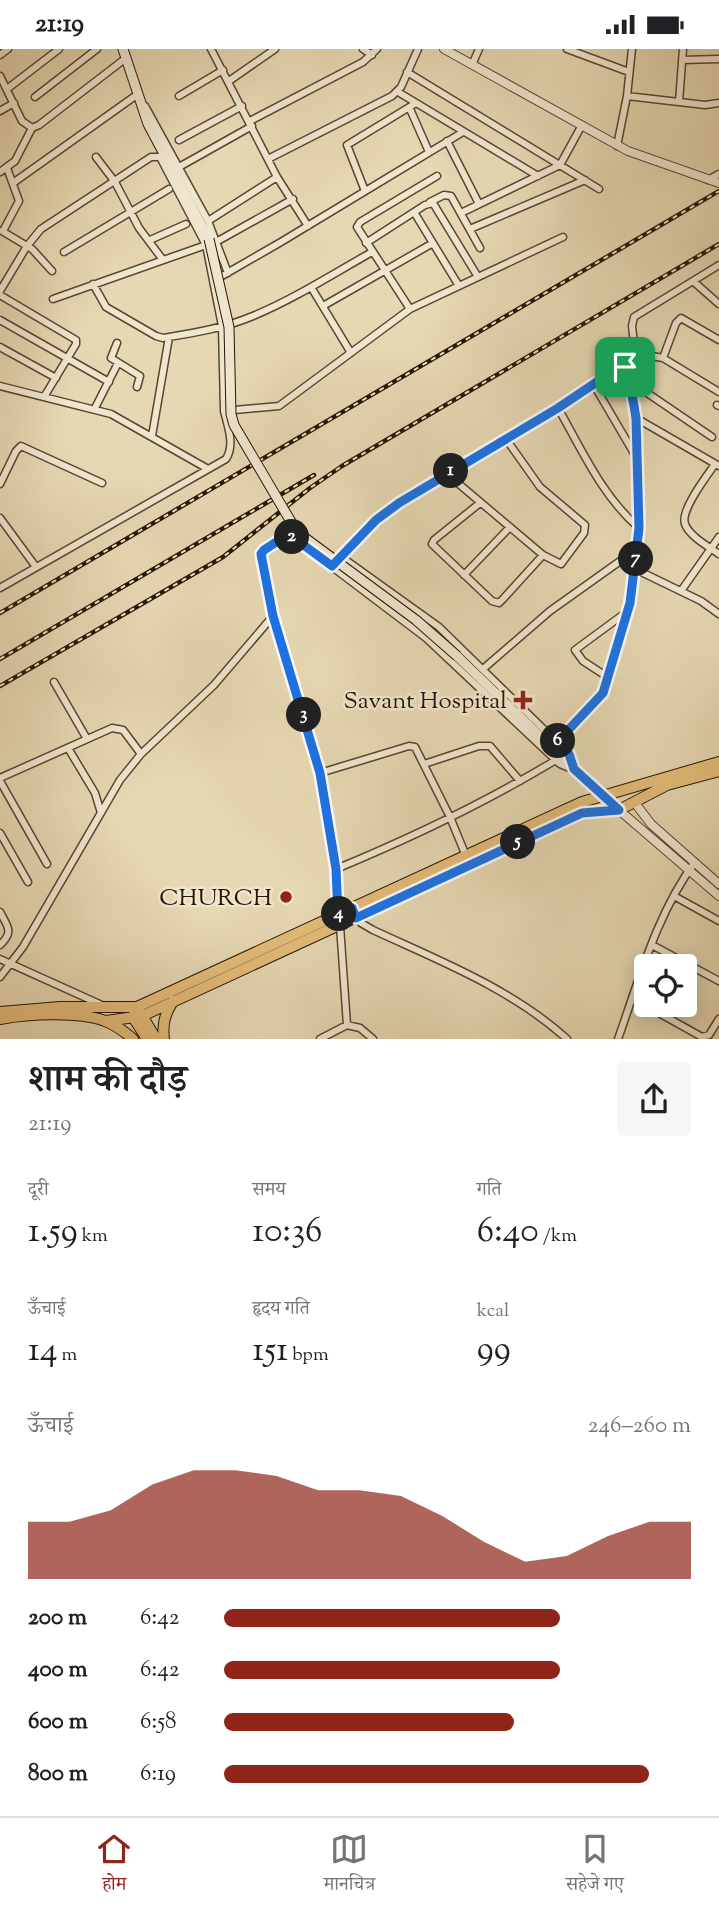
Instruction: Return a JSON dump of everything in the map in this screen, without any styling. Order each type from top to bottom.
[{"type":"main road","points":[[124,53],[148,124],[210,242],[229,327],[231,414],[234,425],[291,524],[297,532],[409,615],[457,656],[619,810]]},
{"type":"main road","points":[[354,913],[466,856],[582,802],[719,762]]},
{"type":"main road","points":[[0,1012],[60,1007],[109,1008],[137,1013],[354,913],[582,813],[619,810],[667,785],[719,771]]},
{"type":"main road","points":[[0,1019],[67,1015],[106,1021],[137,1013],[174,1001],[339,920]]},
{"type":"main road","points":[[164,1039],[166,1013],[174,1001]]},
{"type":"main road","points":[[137,1013],[147,1039]]},
{"type":"main road","points":[[137,1013],[156,1039]]},
{"type":"main road","points":[[106,1021],[133,1039]]},
{"type":"street","points":[[0,55],[8,49]]},
{"type":"street","points":[[7,89],[59,49]]},
{"type":"street","points":[[35,97],[97,49]]},
{"type":"street","points":[[229,81],[275,49]]},
{"type":"street","points":[[363,49],[375,52]]},
{"type":"street","points":[[268,159],[398,92],[418,49]]},
{"type":"street","points":[[444,49],[617,146],[719,183]]},
{"type":"street","points":[[472,65],[479,49]]},
{"type":"street","points":[[567,49],[629,72]]},
{"type":"street","points":[[617,146],[632,49]]},
{"type":"street","points":[[679,102],[683,49]]},
{"type":"street","points":[[711,60],[712,49]]},
{"type":"street","points":[[214,50],[277,177],[308,226]]},
{"type":"street","points":[[179,167],[251,123],[363,62],[375,52]]},
{"type":"street","points":[[52,271],[27,246],[1,230],[19,205],[13,183],[4,170],[15,161],[32,128],[124,53]]},
{"type":"street","points":[[682,60],[719,59]]},
{"type":"street","points":[[179,96],[223,70]]},
{"type":"street","points":[[407,72],[599,189]]},
{"type":"street","points":[[0,76],[22,121],[32,128]]},
{"type":"street","points":[[398,92],[538,176]]},
{"type":"street","points":[[626,96],[705,105],[719,103]]},
{"type":"street","points":[[0,588],[226,459],[230,441],[224,411],[222,326],[213,281],[208,221],[139,99],[13,183]]},
{"type":"street","points":[[0,111],[14,103]]},
{"type":"street","points":[[365,191],[347,145],[416,103]]},
{"type":"street","points":[[179,139],[242,106]]},
{"type":"street","points":[[410,109],[429,152]]},
{"type":"street","points":[[461,213],[560,165],[582,125]]},
{"type":"street","points":[[213,281],[463,132]]},
{"type":"street","points":[[447,141],[480,204]]},
{"type":"street","points":[[96,157],[115,182],[129,212],[163,260]]},
{"type":"street","points":[[44,397],[68,359],[76,339],[0,293],[27,246],[41,229],[151,157],[160,157],[228,273]]},
{"type":"street","points":[[708,180],[719,174]]},
{"type":"street","points":[[410,309],[357,225],[437,176]]},
{"type":"street","points":[[208,221],[277,177]]},
{"type":"street","points":[[470,229],[585,180]]},
{"type":"street","points":[[64,251],[169,189]]},
{"type":"street","points":[[366,243],[430,202],[448,194],[480,248]]},
{"type":"street","points":[[53,299],[210,242],[293,199]]},
{"type":"street","points":[[430,202],[436,205],[478,277]]},
{"type":"street","points":[[414,212],[459,286]]},
{"type":"street","points":[[150,240],[186,224]]},
{"type":"street","points":[[224,411],[279,405],[410,309],[563,237]]},
{"type":"street","points":[[323,306],[433,243]]},
{"type":"street","points":[[93,284],[100,299],[110,310],[156,336],[169,337],[250,317],[311,287],[372,251]]},
{"type":"street","points":[[625,367],[635,353],[632,326],[634,317],[719,265]]},
{"type":"street","points":[[711,271],[719,273]]},
{"type":"street","points":[[0,272],[8,277]]},
{"type":"street","points":[[694,282],[719,304]]},
{"type":"street","points":[[311,287],[351,353]]},
{"type":"street","points":[[663,358],[676,323],[681,318],[719,340]]},
{"type":"street","points":[[0,320],[109,382]]},
{"type":"street","points":[[152,436],[169,337]]},
{"type":"street","points":[[117,343],[110,356],[140,376],[137,387]]},
{"type":"street","points":[[0,347],[56,378]]},
{"type":"street","points":[[635,353],[663,358],[719,391]]},
{"type":"street","points":[[95,408],[118,363]]},
{"type":"street","points":[[332,566],[388,510],[558,408],[619,367],[625,367]]},
{"type":"street","points":[[556,743],[597,701],[609,678],[628,611],[639,528],[636,418],[631,382],[625,367]]},
{"type":"street","points":[[631,382],[712,437]]},
{"type":"street","points":[[594,385],[636,457]]},
{"type":"street","points":[[0,386],[95,408],[129,422],[208,469]]},
{"type":"street","points":[[558,408],[608,496],[639,528]]},
{"type":"street","points":[[636,418],[717,465],[688,507],[684,520],[685,527],[719,554]]},
{"type":"street","points":[[447,474],[543,555],[561,564],[584,533],[585,525],[540,487],[506,439]]},
{"type":"street","points":[[0,484],[16,450],[21,446],[102,483]]},
{"type":"street","points":[[480,503],[432,542],[434,547],[492,601],[499,603],[543,555]]},
{"type":"street","points":[[0,518],[36,567]]},
{"type":"street","points":[[464,575],[510,527]]},
{"type":"street","points":[[347,1025],[336,869],[320,773],[273,616],[261,558],[264,550],[284,536],[291,536],[426,638],[556,760],[565,767],[574,769]]},
{"type":"street","points":[[681,591],[719,537]]},
{"type":"street","points":[[483,669],[532,625],[637,549]]},
{"type":"street","points":[[341,556],[439,627],[569,754],[574,769]]},
{"type":"street","points":[[635,569],[681,591],[719,614]]},
{"type":"street","points":[[609,678],[583,661],[575,650],[628,611]]},
{"type":"street","points":[[0,977],[30,936],[120,780],[141,754],[214,685],[273,616]]},
{"type":"street","points":[[54,682],[87,739]]},
{"type":"street","points":[[47,864],[0,780],[112,728],[118,728],[127,734],[141,754]]},
{"type":"street","points":[[320,773],[412,746],[424,764],[466,856]]},
{"type":"street","points":[[424,764],[479,746],[490,746],[520,781]]},
{"type":"street","points":[[68,748],[95,793],[101,813]]},
{"type":"street","points":[[336,869],[450,817],[556,760]]},
{"type":"street","points":[[95,793],[110,798]]},
{"type":"street","points":[[635,803],[719,896]]},
{"type":"street","points":[[619,810],[719,884]]},
{"type":"street","points":[[0,832],[27,882]]},
{"type":"street","points":[[618,1039],[652,945],[674,896],[692,866]]},
{"type":"street","points":[[674,896],[719,921]]},
{"type":"street","points":[[0,912],[9,933],[0,945]]},
{"type":"street","points":[[354,913],[373,930],[522,1004],[567,1039]]},
{"type":"street","points":[[652,945],[719,981]]},
{"type":"street","points":[[0,959],[109,1008]]},
{"type":"street","points":[[632,998],[702,1037],[709,1035],[719,1019]]},
{"type":"street","points":[[320,1039],[347,1025],[360,1028],[373,1039]]},
{"type":"railway","points":[[0,613],[719,191]]},
{"type":"railway","points":[[0,686],[223,557],[342,466],[719,244]]},
{"type":"railway","points":[[0,659],[314,475]]},
{"type":"place","name":"Savant Hospital","points":[[523,700]]},
{"type":"place","name":"CHURCH","points":[[286,897]]},
{"type":"route","points":[[619,367],[625,367],[635,405],[639,528],[630,603],[603,693],[556,743],[569,754],[574,769],[619,810],[582,813],[356,918],[352,908],[338,915],[336,869],[320,773],[292,672],[273,616],[261,554],[287,535],[332,566],[388,510],[558,408],[619,367]]}]
